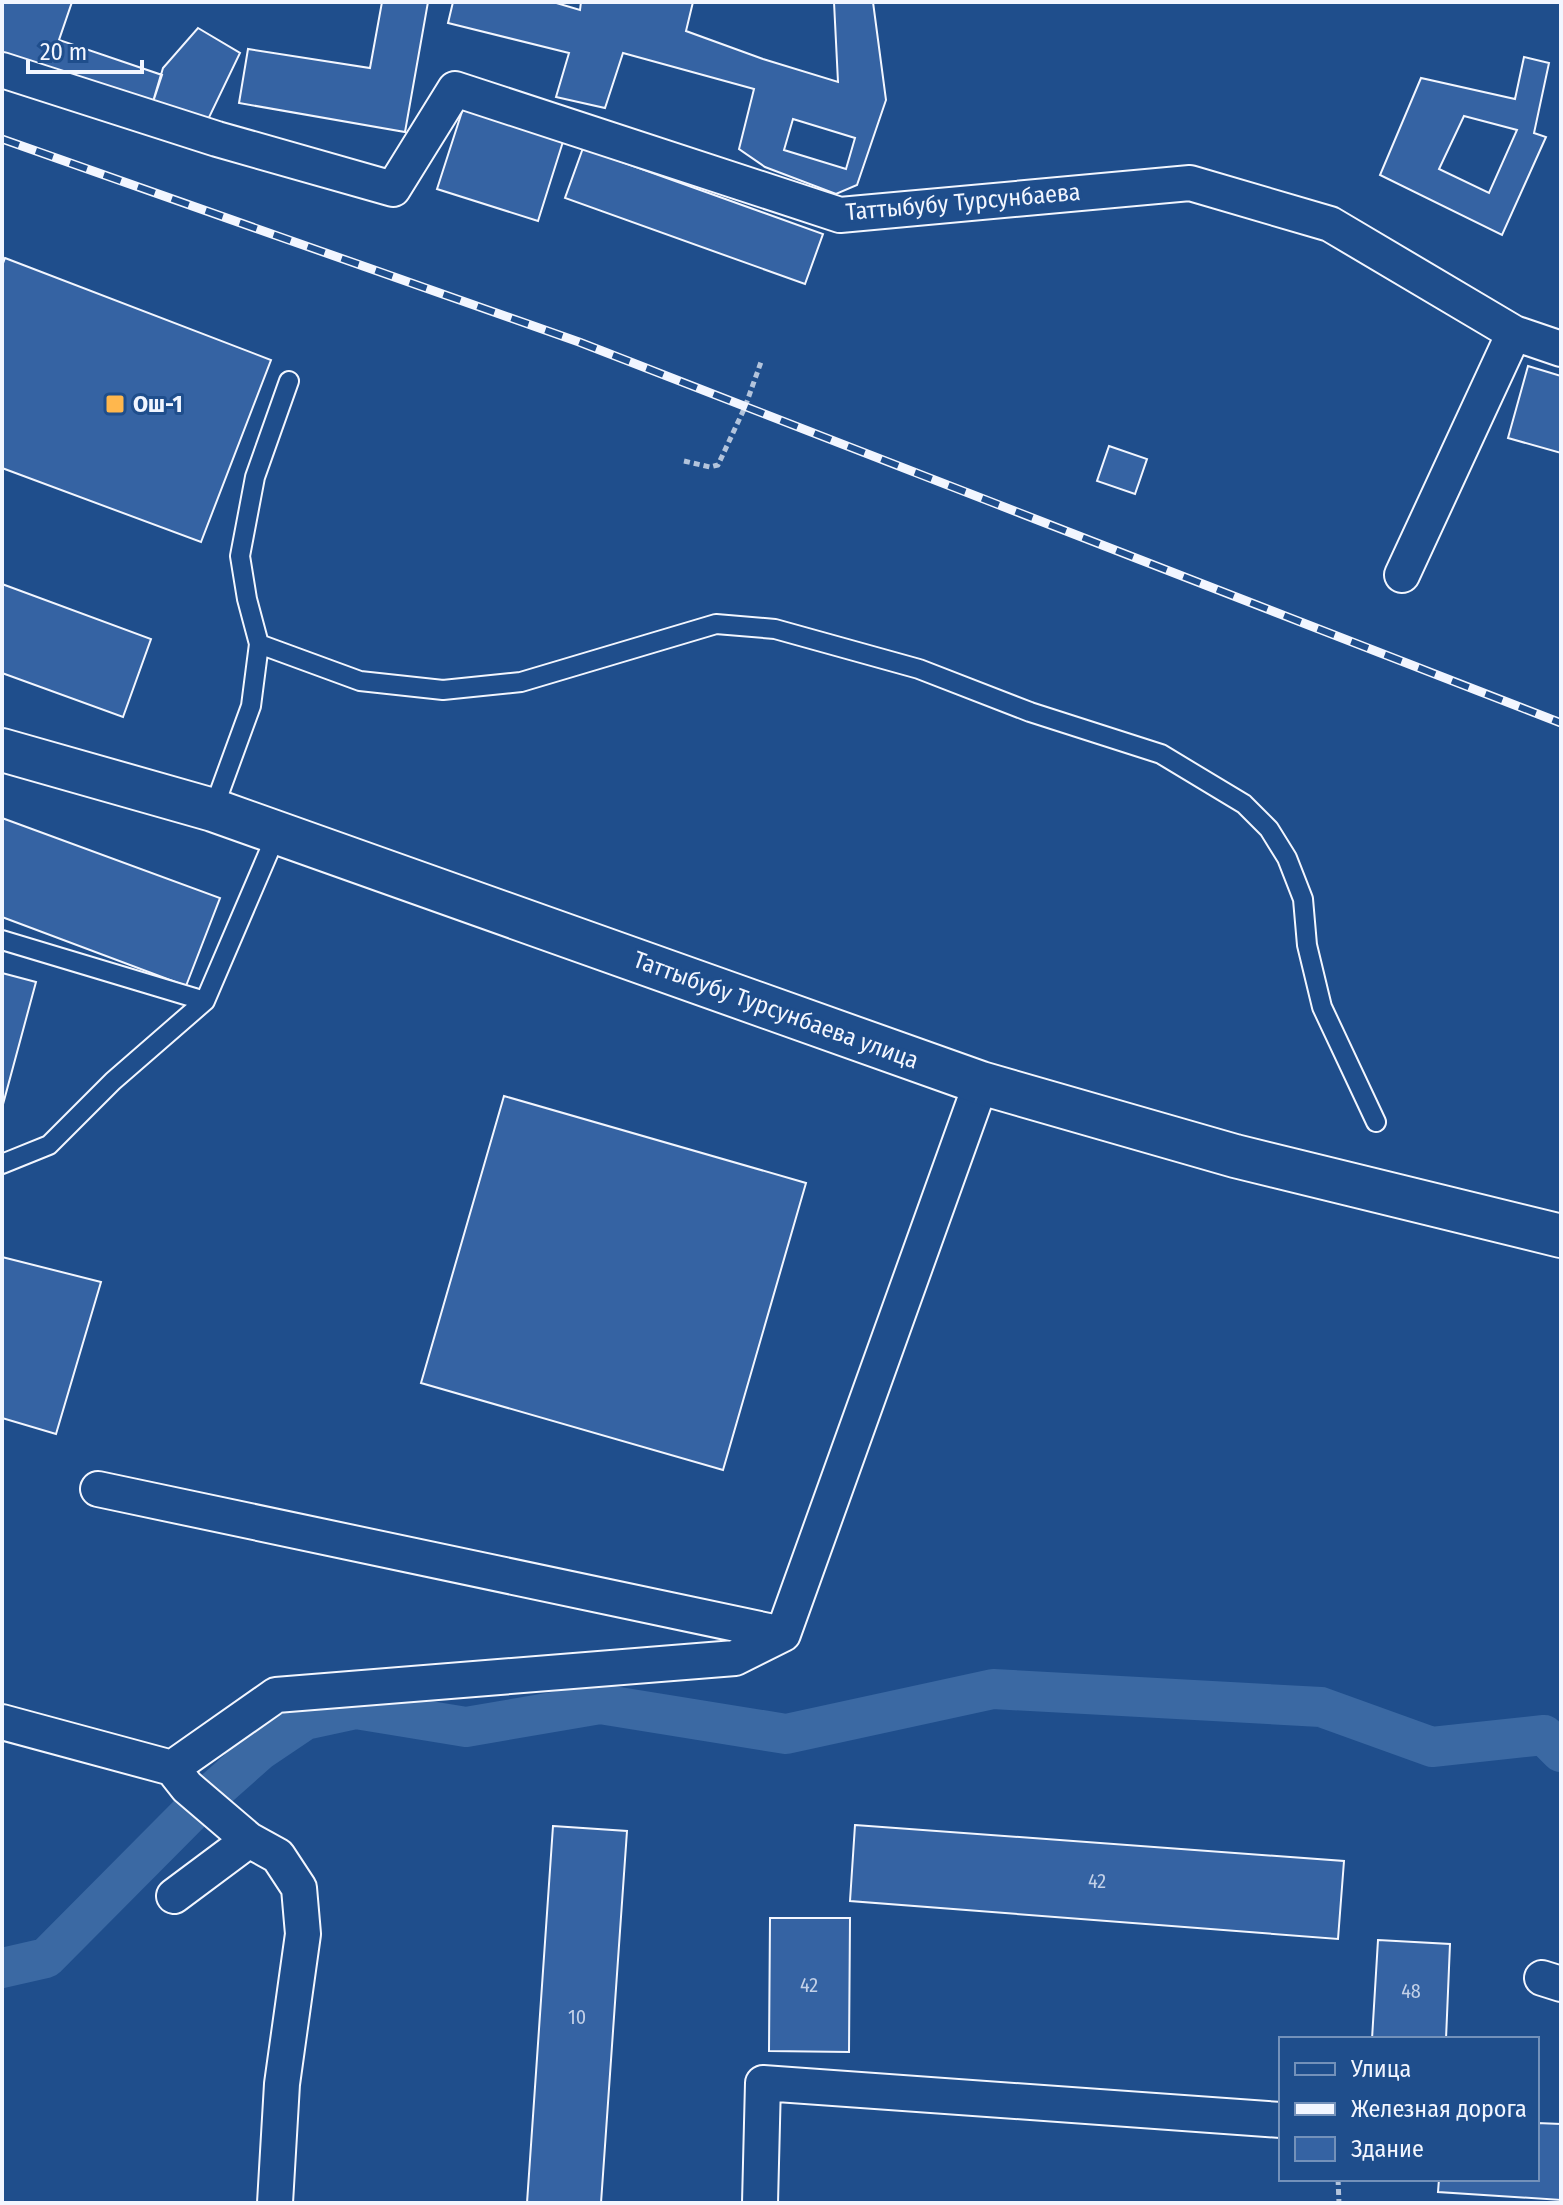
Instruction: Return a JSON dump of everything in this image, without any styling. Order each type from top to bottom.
[{"type":"street","name":"Таттыбубу Турсунбаева","points":[[2,70],[217,139],[393,189],[455,89],[840,215],[1190,183],[1330,224],[1514,333],[1561,349]]},
{"type":"street","points":[[1402,575],[1514,333]]},
{"type":"street","name":"Таттыбубу Турсунбаева улица","points":[[2,750],[213,810],[981,1083],[1235,1156],[1561,1236]]},
{"type":"street","points":[[180,1778],[276,1695],[735,1658],[783,1634],[981,1083]]},
{"type":"street","points":[[98,1489],[783,1634]]},
{"type":"street","points":[[2,1722],[180,1778],[236,1830],[278,1856],[299,1888],[303,1934],[282,2084],[275,2203]]},
{"type":"street","points":[[174,1896],[236,1830]]},
{"type":"street","points":[[760,2203],[763,2083],[1279,2120]]},
{"type":"lane","points":[[213,810],[251,706],[259,644],[240,556],[255,477],[289,381]]},
{"type":"lane","points":[[259,644],[360,681],[443,690],[521,682],[716,624],[775,629],[919,669],[1030,712],[1161,754],[1244,804],[1269,829],[1287,858],[1303,899],[1307,945],[1322,1007],[1376,1122]]},
{"type":"lane","points":[[2,1164],[49,1145],[113,1081],[205,1001],[277,833]]},
{"type":"lane","points":[[2,940],[205,1001]]},
{"type":"path","points":[[684,461],[710,467],[718,465],[745,407],[761,362]]},
{"type":"path","points":[[1338,2181],[1339,2203]]},
{"type":"building","points":[[2,2],[72,2],[59,40],[162,75],[152,105],[2,55]]},
{"type":"building","points":[[382,2],[428,2],[405,132],[239,103],[248,49],[370,68]]},
{"type":"building","points":[[453,2],[553,2],[580,10],[581,2],[693,2],[686,31],[838,82],[834,2],[873,2],[886,100],[857,185],[836,194],[765,167],[739,149],[754,89],[623,53],[605,108],[556,97],[569,53],[448,23]],"holes":[[[793,119],[855,138],[846,169],[784,150]]]},
{"type":"building","points":[[198,28],[240,53],[203,130],[152,105],[163,68]]},
{"type":"building","points":[[1524,57],[1549,63],[1534,133],[1546,137],[1502,235],[1380,175],[1421,78],[1515,99]],"holes":[[[1464,116],[1517,130],[1489,193],[1439,169]]]},
{"type":"building","points":[[467,96],[567,129],[538,221],[437,189]]},
{"type":"building","points":[[583,148],[823,234],[805,284],[565,198]]},
{"type":"building","points":[[5,258],[271,360],[201,542],[2,468],[2,266]]},
{"type":"building","points":[[1528,366],[1561,376],[1561,453],[1508,438]]},
{"type":"building","points":[[1109,446],[1147,459],[1135,494],[1097,481]]},
{"type":"building","points":[[2,584],[151,639],[123,717],[2,673]]},
{"type":"building","points":[[2,818],[220,898],[186,986],[2,917]]},
{"type":"building","points":[[2,973],[36,982],[2,1108]]},
{"type":"building","points":[[504,1096],[806,1183],[723,1470],[421,1383]]},
{"type":"building","points":[[2,1257],[101,1282],[56,1434],[2,1418]]},
{"type":"building","points":[[855,1825],[1344,1861],[1338,1939],[850,1901]]},
{"type":"building","points":[[553,1826],[627,1831],[601,2203],[527,2203]]},
{"type":"building","points":[[770,1918],[850,1918],[849,2052],[769,2051]]},
{"type":"building","points":[[1378,1940],[1450,1944],[1446,2037],[1372,2037]]},
{"type":"building","points":[[1539,2123],[1561,2124],[1561,2200],[1438,2192],[1439,2181],[1539,2181]]},
{"type":"waterway","points":[[2,1968],[46,1958],[197,1806],[259,1751],[305,1720],[356,1709],[466,1727],[600,1704],[786,1734],[993,1689],[1321,1707],[1432,1747],[1544,1735],[1561,1752]]},
{"type":"railway","points":[[2,139],[579,342],[1561,723]]},
{"type":"place","name":"Ош-1","points":[[115,404]]}]
